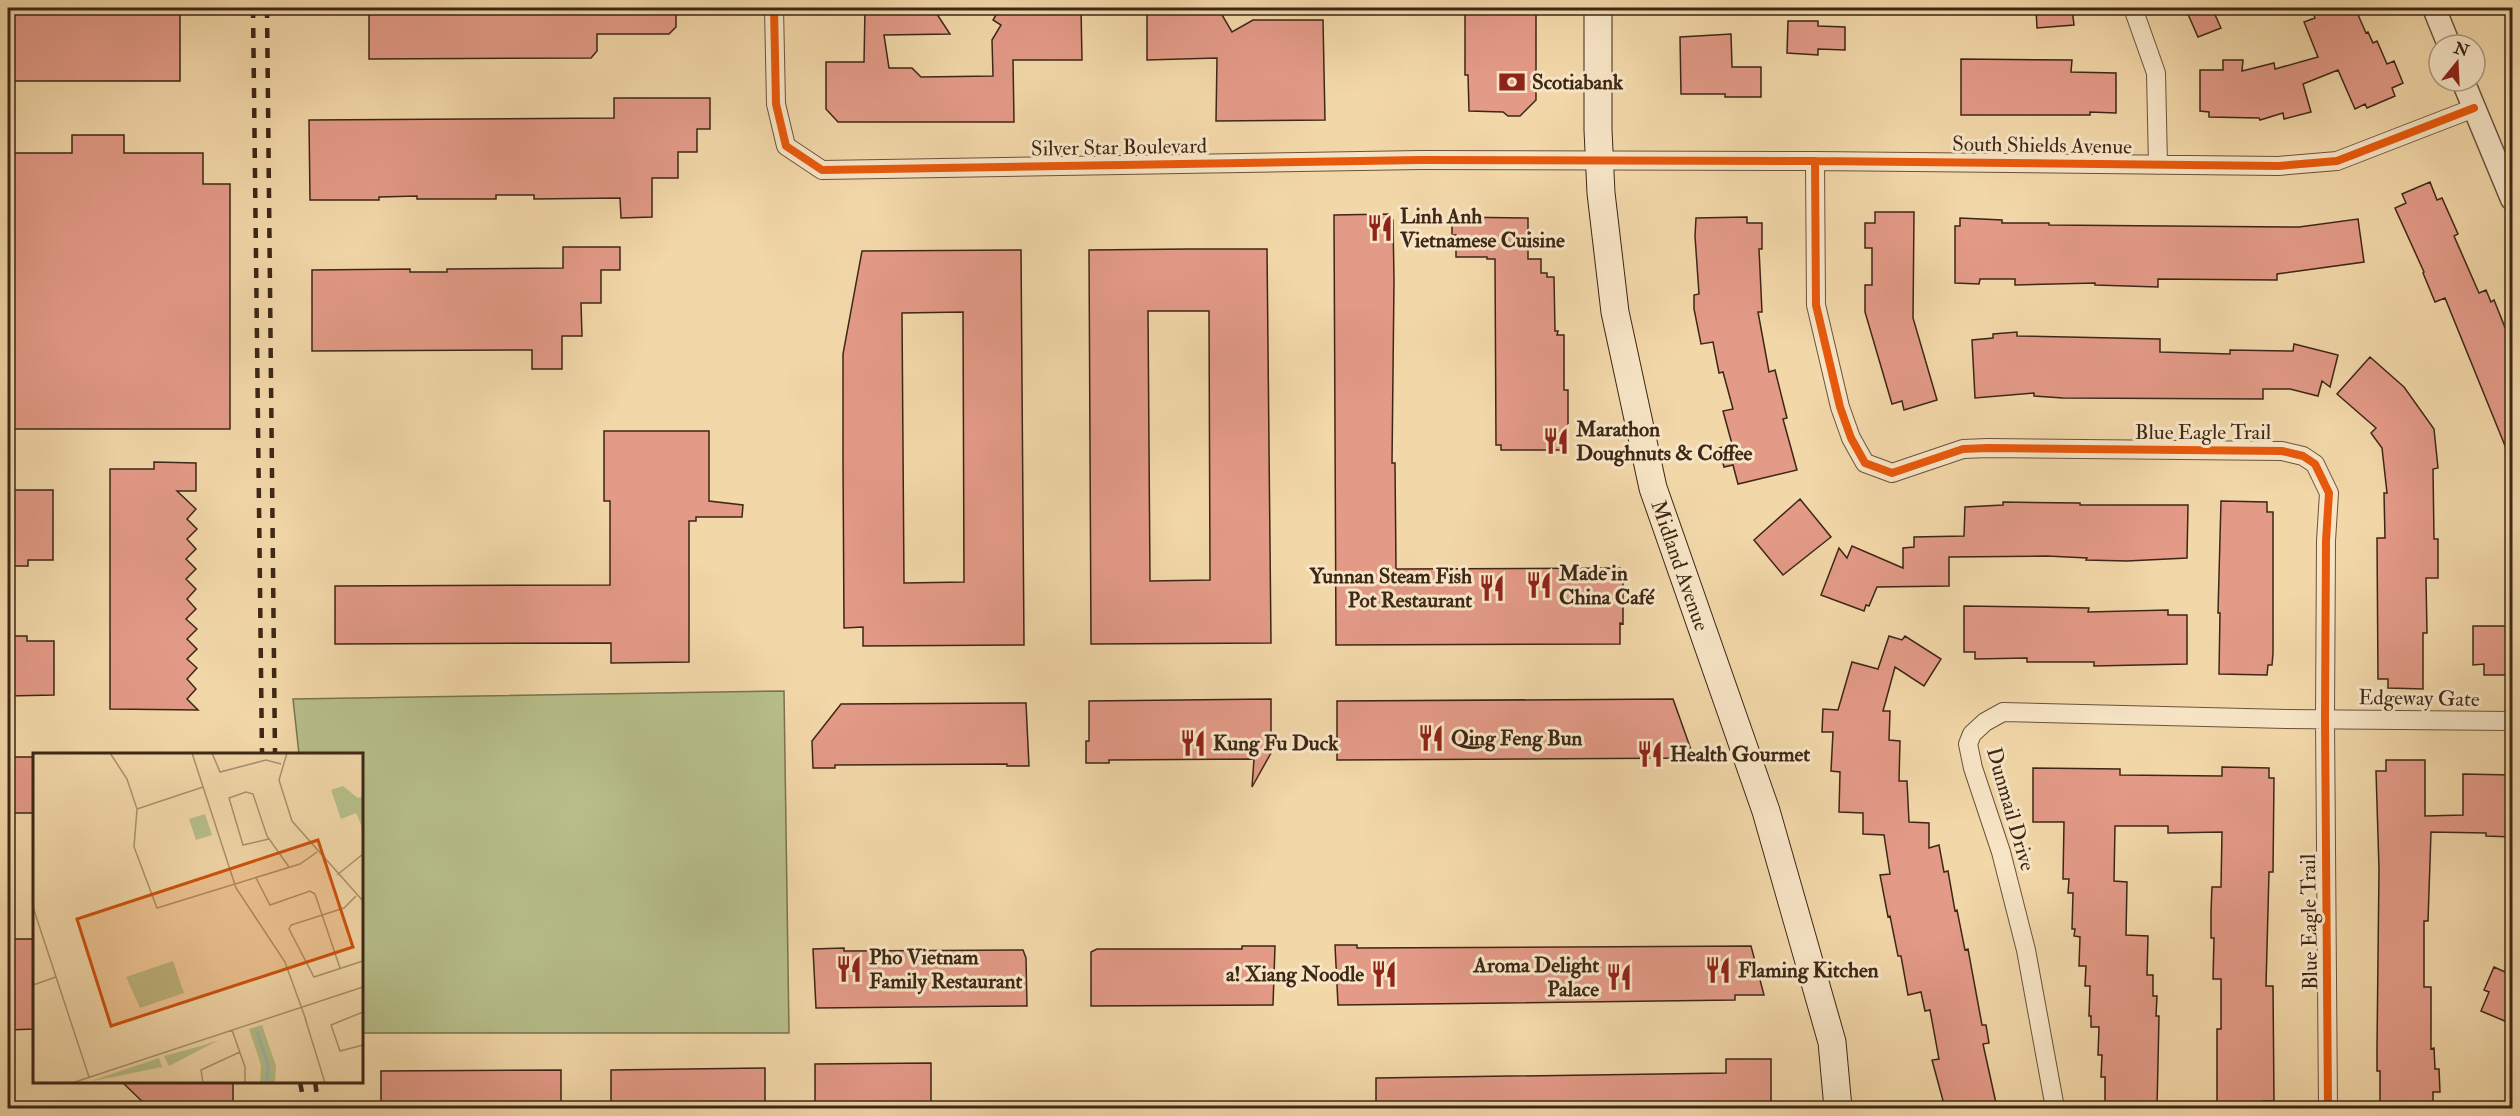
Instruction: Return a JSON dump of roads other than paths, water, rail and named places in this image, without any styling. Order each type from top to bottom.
[{"type":"main road","name":"Midland Avenue","points":[[1598,8],[1601,194],[1615,312],[1653,488],[1769,820],[1832,1042],[1838,1108]]},
{"type":"street","name":"Silver Star Boulevard","points":[[774,8],[776,104],[786,146],[822,170],[1403,160],[1600,161]]},
{"type":"street","points":[[2133,8],[2156,73],[2159,101],[2158,165]]},
{"type":"street","points":[[2434,8],[2444,33]]},
{"type":"street","points":[[2468,93],[2512,200]]},
{"type":"street","name":"South Shields Avenue","points":[[1600,161],[2278,166],[2337,161],[2474,108]]},
{"type":"street","name":"Blue Eagle Trail","points":[[1815,161],[1816,305],[1840,407],[1851,438],[1865,463],[1892,473],[1963,449],[1988,447],[2282,451],[2303,456],[2315,464],[2329,493],[2326,541],[2325,719],[2328,1108]]},
{"type":"street","name":"Dunmail Drive","points":[[2055,1108],[2026,950],[2001,852],[1973,768],[1968,744],[1972,734],[1985,722],[2003,712],[2325,719]]},
{"type":"street","name":"Edgeway Gate","points":[[2325,719],[2512,721]]},
{"type":"railway","points":[[253,8],[262,753]]},
{"type":"railway","points":[[267,8],[275,753]]},
{"type":"railway","points":[[300,1083],[305,1108]]},
{"type":"railway","points":[[315,1083],[319,1108]]},
{"type":"place","name":"Scotiabank","points":[[1512,82]]},
{"type":"place","name":"Linh Anh Vietnamese Cuisine","points":[[1380,228]]},
{"type":"place","name":"Marathon Doughnuts & Coffee","points":[[1556,441]]},
{"type":"place","name":"Made in China Café","points":[[1539,585]]},
{"type":"place","name":"Yunnan Steam Fish Pot Restaurant","points":[[1492,588]]},
{"type":"place","name":"Qing Feng Bun","points":[[1431,738]]},
{"type":"place","name":"Kung Fu Duck","points":[[1193,743]]},
{"type":"place","name":"Health Gourmet","points":[[1650,754]]},
{"type":"place","name":"Pho Vietnam Family Restaurant","points":[[849,969]]},
{"type":"place","name":"Flaming Kitchen","points":[[1718,970]]},
{"type":"place","name":"a! Xiang Noodle","points":[[1384,974]]},
{"type":"place","name":"Aroma Delight Palace","points":[[1619,977]]}]
